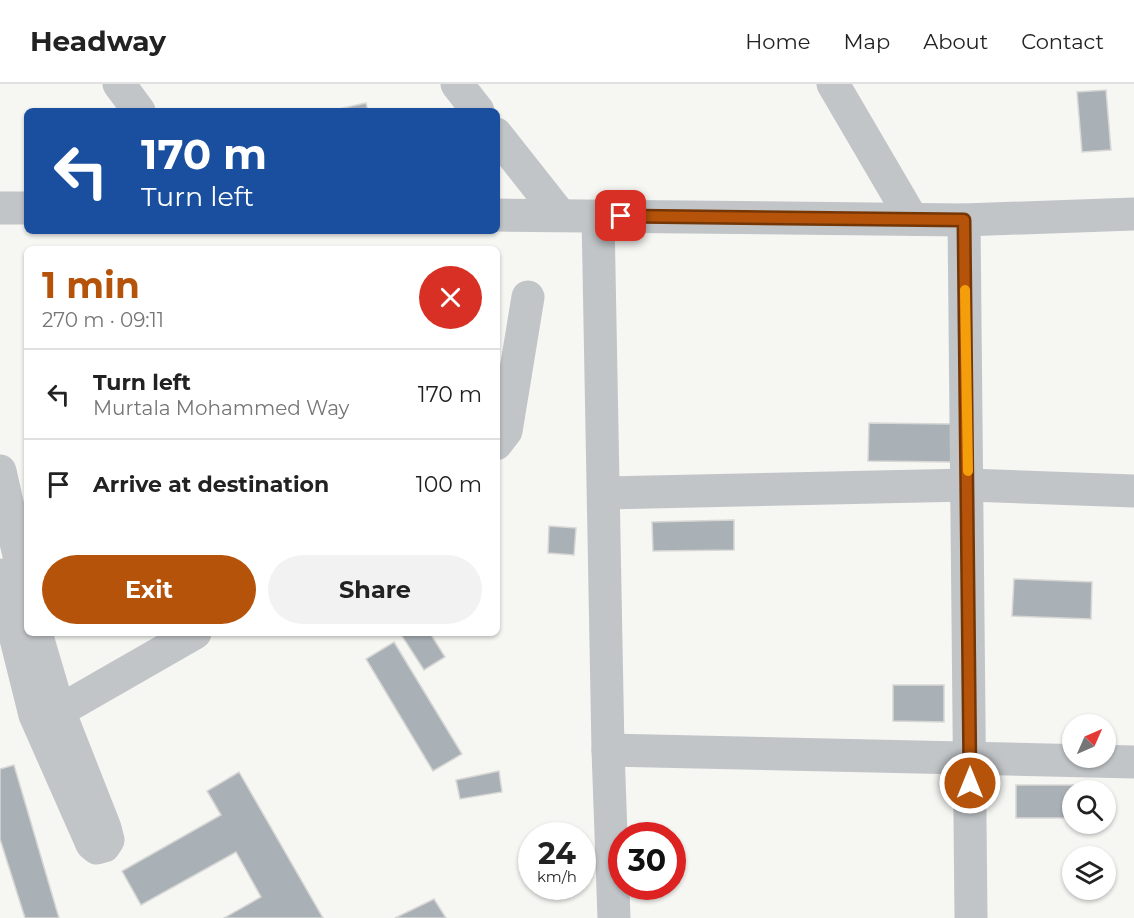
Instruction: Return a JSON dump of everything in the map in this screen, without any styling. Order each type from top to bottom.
[{"type":"street","points":[[119,84],[137,108]]},
{"type":"street","points":[[457,84],[476,108]]},
{"type":"street","points":[[833,84],[912,219]]},
{"type":"street","points":[[500,139],[560,215]]},
{"type":"street","points":[[0,208],[24,208]]},
{"type":"street","points":[[500,215],[964,220],[1134,214]]},
{"type":"street","points":[[598,216],[608,750],[614,918]]},
{"type":"street","points":[[964,220],[971,918]]},
{"type":"street","points":[[500,439],[506,431],[528,297]]},
{"type":"street","points":[[0,471],[22,551],[24,567]]},
{"type":"street","points":[[604,493],[968,485],[1134,491]]},
{"type":"street","points":[[0,575],[47,713]]},
{"type":"street","points":[[36,636],[47,713]]},
{"type":"street","points":[[47,713],[169,638]]},
{"type":"street","points":[[608,750],[1134,762]]},
{"type":"building","points":[[1106,90],[1111,150],[1082,152],[1077,92]]},
{"type":"building","points":[[366,103],[367,108],[344,108]]},
{"type":"building","points":[[869,423],[951,424],[951,462],[868,461]]},
{"type":"building","points":[[734,520],[734,550],[653,551],[652,522]]},
{"type":"building","points":[[549,526],[576,528],[574,555],[548,553]]},
{"type":"building","points":[[1014,579],[1092,582],[1091,619],[1012,616]]},
{"type":"building","points":[[402,636],[432,636],[445,657],[424,670]]},
{"type":"building","points":[[394,642],[462,754],[433,771],[366,659]]},
{"type":"building","points":[[893,685],[944,685],[944,722],[893,721]]},
{"type":"building","points":[[14,765],[59,918],[25,918],[0,839],[0,769]]},
{"type":"building","points":[[499,771],[502,792],[460,799],[456,780]]},
{"type":"building","points":[[239,772],[323,918],[224,918],[261,897],[236,852],[141,905],[122,871],[221,815],[207,791]]},
{"type":"building","points":[[1016,785],[1062,785],[1062,818],[1016,818]]},
{"type":"building","points":[[434,899],[446,918],[395,918]]},
{"type":"slow traffic","points":[[965,290],[968,471]]},
{"type":"route","points":[[621,216],[964,220],[970,783]]}]
